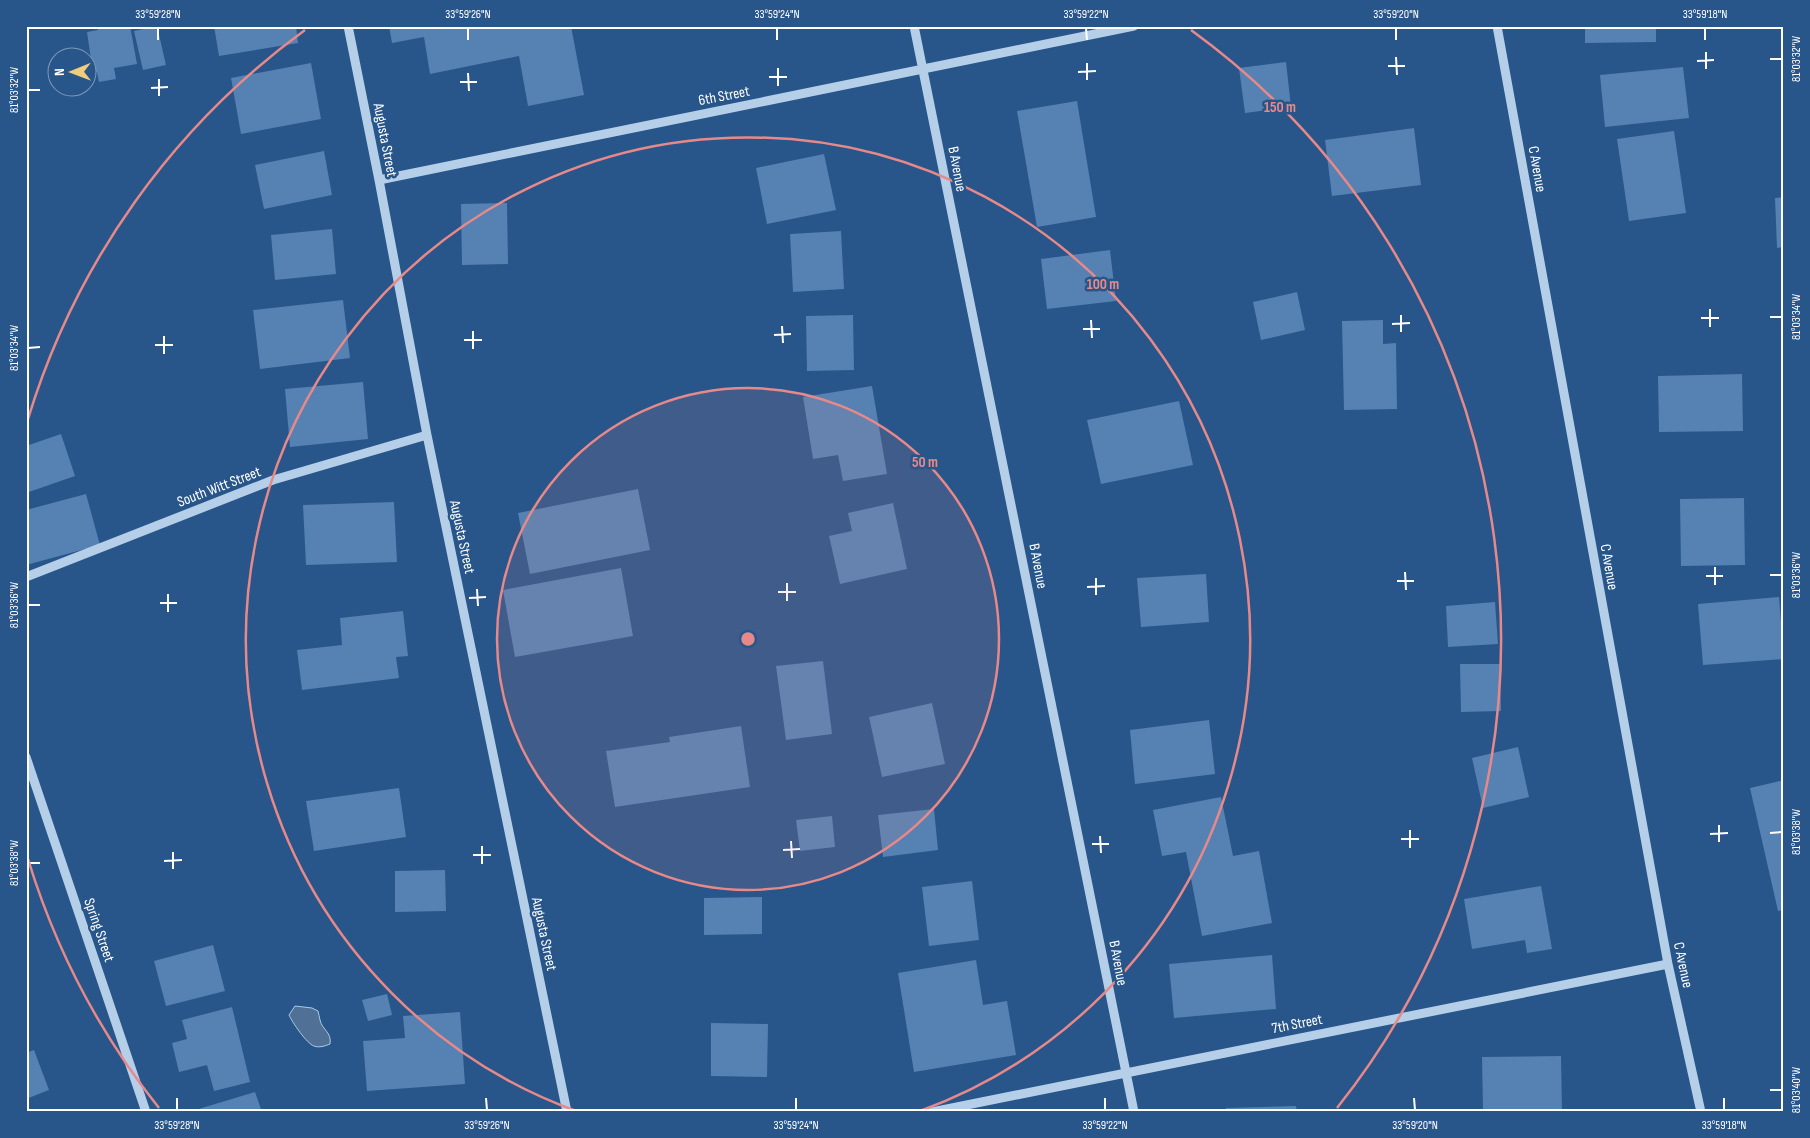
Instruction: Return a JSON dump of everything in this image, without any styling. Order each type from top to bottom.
[{"type":"street","name":"Augusta Street","points":[[348,26],[427,436],[567,1112]]},
{"type":"street","name":"B Avenue","points":[[914,26],[1134,1112]]},
{"type":"street","name":"6th Street","points":[[379,180],[1134,26]]},
{"type":"street","name":"C Avenue","points":[[1496,26],[1668,964],[1701,1112]]},
{"type":"street","name":"South Witt Street","points":[[26,577],[273,480],[427,436]]},
{"type":"street","name":"Spring Street","points":[[26,757],[146,1112]]},
{"type":"street","name":"7th Street","points":[[932,1112],[1668,964]]},
{"type":"water","points":[[295,1006],[312,1008],[318,1011],[321,1023],[330,1037],[330,1044],[318,1047],[308,1041],[289,1015]]},
{"type":"building","points":[[97,26],[119,26],[119,28],[130,26],[137,64],[114,68],[116,79],[99,82],[98,48],[89,48],[87,32],[98,30]]},
{"type":"building","points":[[157,26],[166,65],[143,70],[134,31]]},
{"type":"building","points":[[214,26],[296,26],[298,43],[219,56]]},
{"type":"building","points":[[389,26],[571,26],[584,95],[528,106],[519,56],[430,74],[424,37],[392,43]]},
{"type":"building","points":[[1585,26],[1656,26],[1656,42],[1585,43]]},
{"type":"building","points":[[1286,62],[1291,107],[1245,113],[1239,68]]},
{"type":"building","points":[[311,63],[321,119],[241,134],[231,78]]},
{"type":"building","points":[[1683,67],[1689,118],[1605,127],[1600,75]]},
{"type":"building","points":[[1077,101],[1096,217],[1037,227],[1017,111]]},
{"type":"building","points":[[1414,128],[1421,185],[1332,196],[1325,140]]},
{"type":"building","points":[[1674,131],[1686,213],[1629,221],[1617,139]]},
{"type":"building","points":[[324,151],[332,195],[264,209],[255,165]]},
{"type":"building","points":[[824,154],[836,210],[767,224],[756,168]]},
{"type":"building","points":[[1784,197],[1784,247],[1777,248],[1775,198]]},
{"type":"building","points":[[507,203],[508,264],[462,265],[461,204]]},
{"type":"building","points":[[332,229],[336,274],[275,280],[271,235]]},
{"type":"building","points":[[841,231],[844,289],[793,292],[790,234]]},
{"type":"building","points":[[1110,250],[1116,301],[1047,309],[1041,259]]},
{"type":"building","points":[[1297,292],[1305,330],[1261,340],[1253,302]]},
{"type":"building","points":[[343,300],[350,358],[260,369],[253,310]]},
{"type":"building","points":[[853,315],[854,370],[807,371],[806,316]]},
{"type":"building","points":[[1383,320],[1383,344],[1396,343],[1397,409],[1344,410],[1342,321]]},
{"type":"building","points":[[1742,374],[1743,431],[1659,432],[1658,376]]},
{"type":"building","points":[[363,382],[368,439],[290,447],[285,389]]},
{"type":"building","points":[[872,386],[887,474],[843,481],[838,455],[813,459],[803,397]]},
{"type":"building","points":[[1179,401],[1193,465],[1101,484],[1087,420]]},
{"type":"building","points":[[61,434],[75,476],[26,493],[26,446]]},
{"type":"building","points":[[638,489],[650,550],[530,574],[518,513]]},
{"type":"building","points":[[86,494],[100,545],[26,565],[26,510]]},
{"type":"building","points":[[1744,498],[1745,565],[1681,566],[1680,499]]},
{"type":"building","points":[[394,502],[397,562],[306,565],[303,505]]},
{"type":"building","points":[[893,503],[907,569],[840,584],[829,536],[852,531],[848,513]]},
{"type":"building","points":[[621,568],[633,636],[515,657],[503,590]]},
{"type":"building","points":[[1206,574],[1209,622],[1141,627],[1137,578]]},
{"type":"building","points":[[1779,597],[1784,659],[1703,665],[1698,604]]},
{"type":"building","points":[[1495,602],[1498,644],[1448,647],[1446,606]]},
{"type":"building","points":[[403,611],[408,656],[396,657],[399,678],[302,690],[297,650],[342,645],[340,618]]},
{"type":"building","points":[[823,661],[832,734],[786,740],[776,666]]},
{"type":"building","points":[[1460,664],[1500,664],[1501,711],[1461,712]]},
{"type":"building","points":[[932,703],[945,764],[882,777],[869,717]]},
{"type":"building","points":[[1209,720],[1215,774],[1135,784],[1130,730]]},
{"type":"building","points":[[741,726],[750,787],[615,807],[606,751],[670,742],[669,737]]},
{"type":"building","points":[[1518,747],[1529,797],[1483,808],[1472,758]]},
{"type":"building","points":[[1784,780],[1784,910],[1778,911],[1750,788]]},
{"type":"building","points":[[399,788],[406,837],[314,851],[306,801]]},
{"type":"building","points":[[1221,797],[1233,856],[1259,851],[1272,923],[1202,936],[1186,852],[1162,856],[1153,810]]},
{"type":"building","points":[[934,809],[938,850],[883,857],[878,815]]},
{"type":"building","points":[[832,816],[835,847],[800,851],[796,820]]},
{"type":"building","points":[[445,870],[446,911],[395,912],[395,871]]},
{"type":"building","points":[[972,881],[979,940],[929,946],[922,887]]},
{"type":"building","points":[[1541,886],[1552,949],[1527,953],[1525,940],[1472,949],[1464,899]]},
{"type":"building","points":[[762,897],[762,934],[704,935],[704,898]]},
{"type":"building","points":[[213,945],[225,991],[166,1006],[154,961]]},
{"type":"building","points":[[1272,955],[1276,1009],[1174,1018],[1169,964]]},
{"type":"building","points":[[976,960],[983,1005],[1007,1001],[1016,1055],[914,1072],[898,973]]},
{"type":"building","points":[[387,994],[392,1015],[368,1021],[362,1000]]},
{"type":"building","points":[[232,1007],[250,1082],[214,1091],[207,1065],[179,1072],[172,1043],[187,1039],[182,1020]]},
{"type":"building","points":[[460,1012],[465,1084],[367,1091],[363,1041],[405,1038],[403,1016]]},
{"type":"building","points":[[711,1023],[768,1024],[767,1077],[711,1076]]},
{"type":"building","points":[[34,1050],[49,1090],[26,1099],[26,1053]]},
{"type":"building","points":[[1561,1056],[1562,1112],[1483,1112],[1482,1057]]},
{"type":"building","points":[[255,1092],[262,1112],[192,1112],[192,1111]]},
{"type":"building","points":[[1296,1106],[1297,1112],[1226,1112],[1226,1108]]}]
